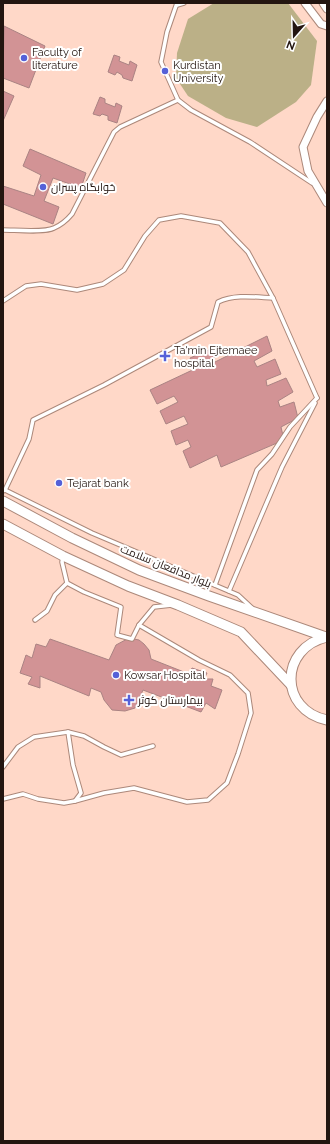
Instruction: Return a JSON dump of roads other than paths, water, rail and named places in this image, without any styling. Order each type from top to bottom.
[{"type":"main road","name":"بلوار مدافعان سلامت","points":[[3,501],[72,538],[139,570],[327,637]]},
{"type":"main road","points":[[3,524],[63,556],[128,586],[178,605],[241,632],[291,685]]},
{"type":"main road","points":[[327,637],[314,641],[303,649],[295,659],[291,672],[291,685],[295,697],[303,708],[313,716],[327,720]]},
{"type":"street","points":[[305,3],[321,24],[327,26]]},
{"type":"street","points":[[323,3],[327,9]]},
{"type":"street","points":[[327,101],[303,147],[308,171],[327,203]]},
{"type":"lane","points":[[183,3],[177,4],[167,32],[161,62],[178,100],[191,110],[250,142],[317,185]]},
{"type":"lane","points":[[3,230],[54,229],[67,220],[72,214],[114,132],[120,127],[178,100]]},
{"type":"lane","points":[[3,301],[26,286],[41,284],[77,290],[103,284],[124,270],[145,236],[159,220],[181,216],[220,223],[248,252],[273,298],[317,398]]},
{"type":"lane","points":[[257,612],[238,595],[92,533],[4,491],[29,439],[33,420],[104,385],[211,327],[218,302],[227,298],[239,296],[273,298]]},
{"type":"lane","points":[[215,585],[257,470],[272,454],[290,427],[317,398]]},
{"type":"lane","points":[[229,591],[282,467],[317,398]]},
{"type":"lane","points":[[63,556],[62,562],[67,583],[120,607],[117,635],[132,639],[139,625],[154,607],[178,605]]},
{"type":"lane","points":[[35,620],[47,611],[55,595],[67,583]]},
{"type":"lane","points":[[3,799],[23,794],[38,799],[64,803],[104,793],[134,788],[187,802],[208,800],[227,783],[251,712],[248,693],[230,675],[199,660],[139,625]]},
{"type":"lane","points":[[68,732],[73,765],[81,793],[75,801]]},
{"type":"lane","points":[[3,767],[18,747],[34,737],[68,732],[84,736],[121,755],[153,746]]},
{"type":"place","name":"Faculty of literature","points":[[24,58]]},
{"type":"place","name":"Kurdistan University","points":[[165,71]]},
{"type":"place","name":"خوابگاه پسران","points":[[43,187]]},
{"type":"place","name":"Ta'min Ejtemaee hospital","points":[[165,356]]},
{"type":"place","name":"Tejarat bank","points":[[59,483]]},
{"type":"place","name":"Kowsar Hospital","points":[[116,675]]},
{"type":"place","name":"بیمارستان کوثر","points":[[129,700]]}]
